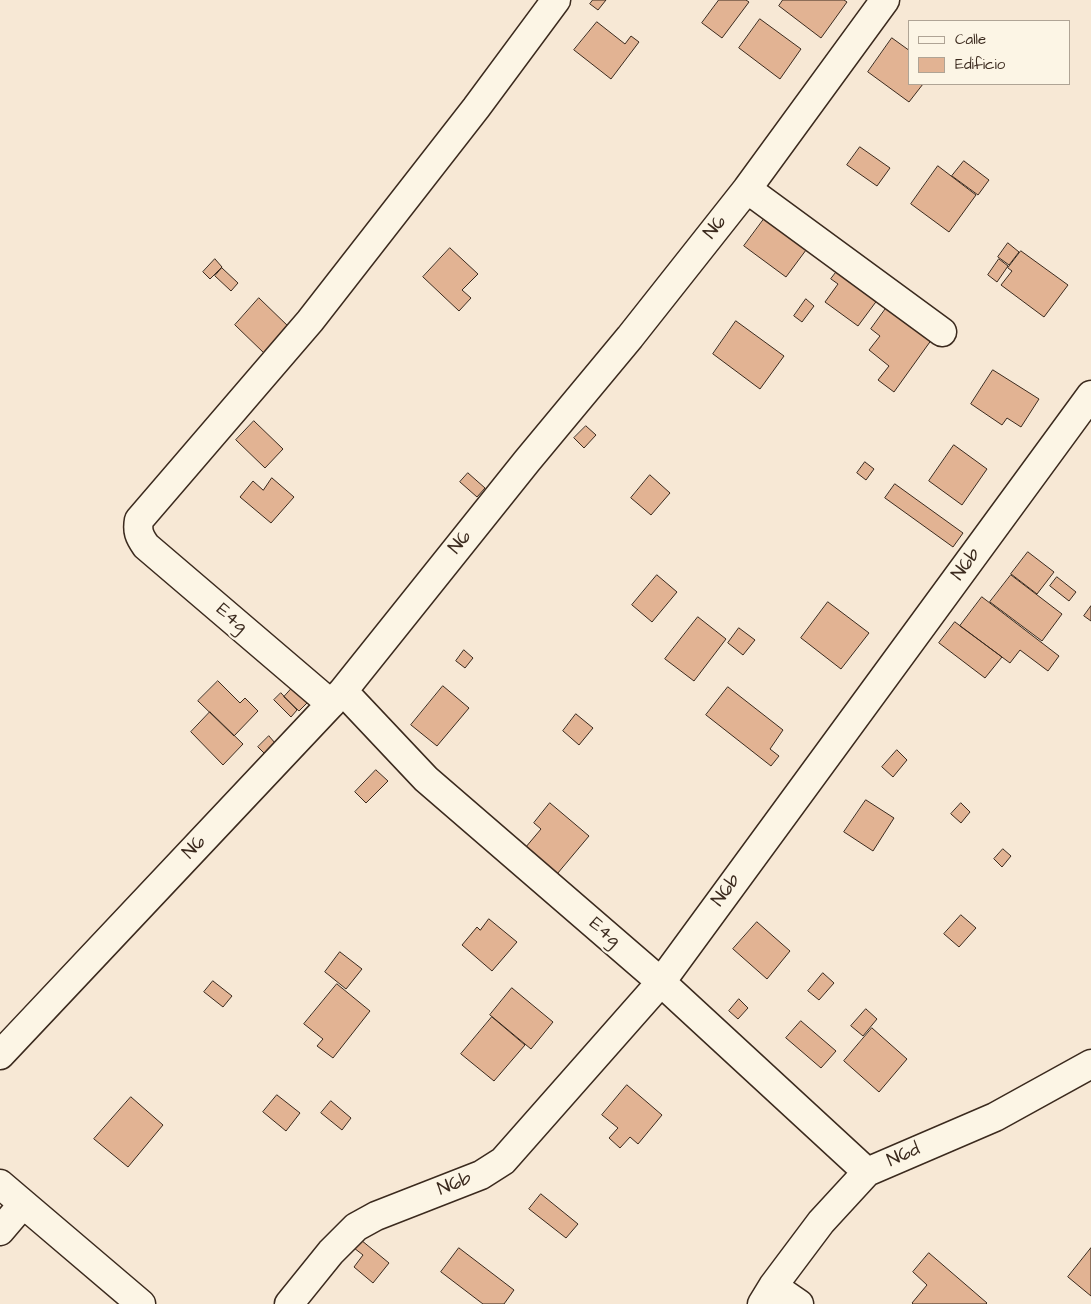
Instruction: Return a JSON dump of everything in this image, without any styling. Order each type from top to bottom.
[{"type":"street","name":"E4g","points":[[556,0],[476,108],[310,321],[139,520],[137,529],[139,537],[146,546],[337,698],[426,779],[661,982],[868,1172]]},
{"type":"street","name":"N6","points":[[0,1055],[337,698],[747,190],[885,0]]},
{"type":"street","points":[[747,190],[942,332]]},
{"type":"street","name":"N6b","points":[[288,1304],[331,1252],[356,1227],[376,1216],[481,1175],[503,1161],[661,982],[1091,395]]},
{"type":"street","name":"N6d","points":[[768,1295],[820,1222],[868,1172],[995,1117],[1091,1064]]},
{"type":"street","points":[[0,1184],[141,1304]]},
{"type":"street","points":[[0,1231],[23,1204]]},
{"type":"street","points":[[768,1295],[799,1304]]},
{"type":"building","points":[[593,0],[606,0],[598,10],[590,4]]},
{"type":"building","points":[[719,0],[746,0],[749,2],[722,38],[702,23]]},
{"type":"building","points":[[783,0],[844,0],[847,2],[821,38],[779,6]]},
{"type":"building","points":[[760,19],[801,49],[780,79],[739,48]]},
{"type":"building","points":[[597,22],[625,44],[631,36],[639,42],[611,79],[574,50]]},
{"type":"building","points":[[892,38],[908,50],[908,85],[922,85],[909,102],[868,72]]},
{"type":"building","points":[[860,147],[890,168],[877,186],[847,165]]},
{"type":"building","points":[[964,161],[989,180],[978,195],[952,176]]},
{"type":"building","points":[[938,166],[976,195],[949,232],[911,204]]},
{"type":"building","points":[[767,215],[809,246],[786,277],[744,246]]},
{"type":"building","points":[[1008,243],[1019,252],[1009,265],[998,257]]},
{"type":"building","points":[[450,248],[478,274],[462,290],[471,298],[459,311],[423,277]]},
{"type":"building","points":[[1021,251],[1068,285],[1044,317],[1001,285],[1012,271],[1008,268]]},
{"type":"building","points":[[215,259],[222,267],[210,279],[203,272]]},
{"type":"building","points":[[999,259],[1008,266],[997,282],[988,275]]},
{"type":"building","points":[[841,266],[881,295],[858,326],[825,302],[838,284],[831,279]]},
{"type":"building","points":[[222,268],[238,283],[231,291],[215,276]]},
{"type":"building","points":[[259,298],[290,328],[265,354],[235,325]]},
{"type":"building","points":[[806,299],[814,306],[802,322],[794,316]]},
{"type":"building","points":[[887,307],[932,339],[894,392],[878,380],[889,366],[869,350],[880,336],[871,329]]},
{"type":"building","points":[[736,321],[784,356],[760,389],[713,354]]},
{"type":"building","points":[[993,370],[1039,399],[1021,427],[1007,418],[1002,425],[971,404]]},
{"type":"building","points":[[254,421],[283,449],[265,468],[236,440]]},
{"type":"building","points":[[586,426],[596,435],[584,448],[574,438]]},
{"type":"building","points":[[954,445],[987,469],[962,505],[929,481]]},
{"type":"building","points":[[865,462],[874,469],[866,480],[857,473]]},
{"type":"building","points":[[468,473],[485,488],[477,497],[460,482]]},
{"type":"building","points":[[650,475],[670,493],[651,515],[631,498]]},
{"type":"building","points":[[272,478],[294,497],[271,523],[240,497],[253,481],[263,490]]},
{"type":"building","points":[[895,484],[963,533],[953,547],[885,498]]},
{"type":"building","points":[[1028,552],[1054,572],[1037,594],[1011,574]]},
{"type":"building","points":[[657,575],[677,592],[652,622],[632,605]]},
{"type":"building","points":[[1011,575],[1062,614],[1042,641],[990,602]]},
{"type":"building","points":[[1057,577],[1076,592],[1069,601],[1050,586]]},
{"type":"building","points":[[982,597],[1059,656],[1048,671],[1020,650],[1010,663],[960,626]]},
{"type":"building","points":[[828,602],[869,633],[841,669],[801,638]]},
{"type":"building","points":[[1091,606],[1091,621],[1084,616]]},
{"type":"building","points":[[698,617],[726,639],[694,681],[665,659]]},
{"type":"building","points":[[955,622],[1002,657],[985,678],[939,643]]},
{"type":"building","points":[[739,628],[755,640],[743,655],[728,643]]},
{"type":"building","points":[[464,650],[473,658],[465,668],[456,661]]},
{"type":"building","points":[[218,681],[240,703],[245,698],[258,711],[234,736],[198,701]]},
{"type":"building","points":[[443,686],[469,708],[437,746],[411,725]]},
{"type":"building","points":[[293,687],[308,702],[299,711],[284,697]]},
{"type":"building","points":[[728,687],[783,730],[770,749],[779,756],[771,766],[706,715]]},
{"type":"building","points":[[281,693],[297,710],[291,717],[274,700]]},
{"type":"building","points":[[210,712],[243,744],[223,765],[191,732]]},
{"type":"building","points":[[576,714],[593,728],[579,745],[563,731]]},
{"type":"building","points":[[269,736],[275,743],[264,753],[258,747]]},
{"type":"building","points":[[897,750],[907,760],[893,777],[882,767]]},
{"type":"building","points":[[376,770],[388,781],[366,803],[355,792]]},
{"type":"building","points":[[866,800],[894,818],[873,851],[844,832]]},
{"type":"building","points":[[550,803],[589,836],[552,880],[520,854],[541,829],[534,823]]},
{"type":"building","points":[[961,803],[970,812],[961,823],[951,814]]},
{"type":"building","points":[[1003,849],[1011,856],[1002,867],[994,859]]},
{"type":"building","points":[[961,915],[976,928],[959,947],[944,934]]},
{"type":"building","points":[[489,919],[517,942],[492,971],[462,945],[477,927],[480,930]]},
{"type":"building","points":[[757,922],[790,951],[767,979],[733,949]]},
{"type":"building","points":[[340,952],[362,969],[346,989],[325,972]]},
{"type":"building","points":[[823,973],[834,983],[819,1000],[808,991]]},
{"type":"building","points":[[213,981],[232,996],[223,1007],[204,992]]},
{"type":"building","points":[[337,984],[370,1011],[333,1058],[317,1046],[323,1039],[304,1024]]},
{"type":"building","points":[[512,988],[553,1022],[531,1049],[490,1015]]},
{"type":"building","points":[[739,999],[748,1008],[738,1019],[729,1011]]},
{"type":"building","points":[[866,1009],[877,1019],[863,1036],[851,1026]]},
{"type":"building","points":[[492,1017],[525,1045],[494,1081],[461,1054]]},
{"type":"building","points":[[801,1021],[836,1051],[821,1068],[786,1038]]},
{"type":"building","points":[[872,1028],[907,1059],[879,1092],[844,1061]]},
{"type":"building","points":[[627,1085],[662,1115],[638,1144],[630,1137],[620,1148],[609,1138],[618,1128],[602,1115]]},
{"type":"building","points":[[277,1095],[300,1113],[286,1131],[263,1112]]},
{"type":"building","points":[[131,1097],[163,1125],[128,1167],[94,1139]]},
{"type":"building","points":[[331,1101],[351,1118],[342,1130],[321,1113]]},
{"type":"building","points":[[541,1194],[578,1224],[566,1238],[529,1209]]},
{"type":"building","points":[[361,1240],[389,1263],[373,1283],[354,1267],[363,1255],[354,1248]]},
{"type":"building","points":[[459,1248],[514,1290],[504,1304],[483,1304],[441,1272]]},
{"type":"building","points":[[1091,1248],[1091,1296],[1068,1277]]},
{"type":"building","points":[[929,1253],[987,1303],[913,1304],[927,1285],[913,1272]]}]
